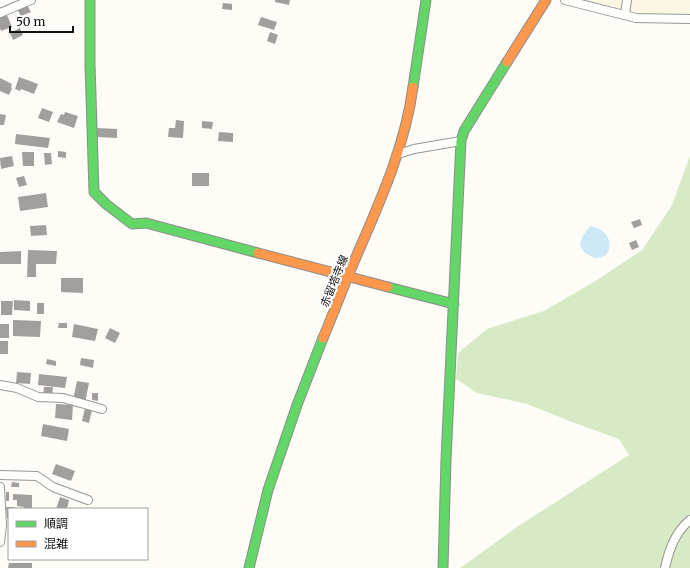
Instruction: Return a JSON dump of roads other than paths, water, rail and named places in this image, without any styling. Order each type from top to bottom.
[{"type":"street","points":[[0,13],[31,0]]},
{"type":"street","points":[[90,0],[94,192],[118,214],[132,224],[146,223],[454,304]]},
{"type":"street","name":"赤留塔寺線","points":[[249,568],[268,490],[298,405],[348,276],[374,216],[398,154],[411,104],[426,0]]},
{"type":"street","points":[[443,568],[461,141],[464,131],[546,0]]},
{"type":"street","points":[[565,0],[636,18],[690,19]]},
{"type":"street","points":[[625,15],[627,0]]},
{"type":"street","points":[[398,154],[414,149],[461,141]]},
{"type":"street","points":[[0,386],[17,388],[38,397],[63,398],[102,409]]},
{"type":"street","points":[[0,475],[37,476],[53,487],[88,500]]},
{"type":"street","points":[[0,487],[2,525],[0,542]]},
{"type":"street","points":[[665,568],[670,548],[676,536],[690,520]]},
{"type":"water","points":[[590,226],[605,233],[609,240],[610,244],[608,252],[606,255],[599,258],[594,258],[584,252],[580,245],[582,237]]}]
